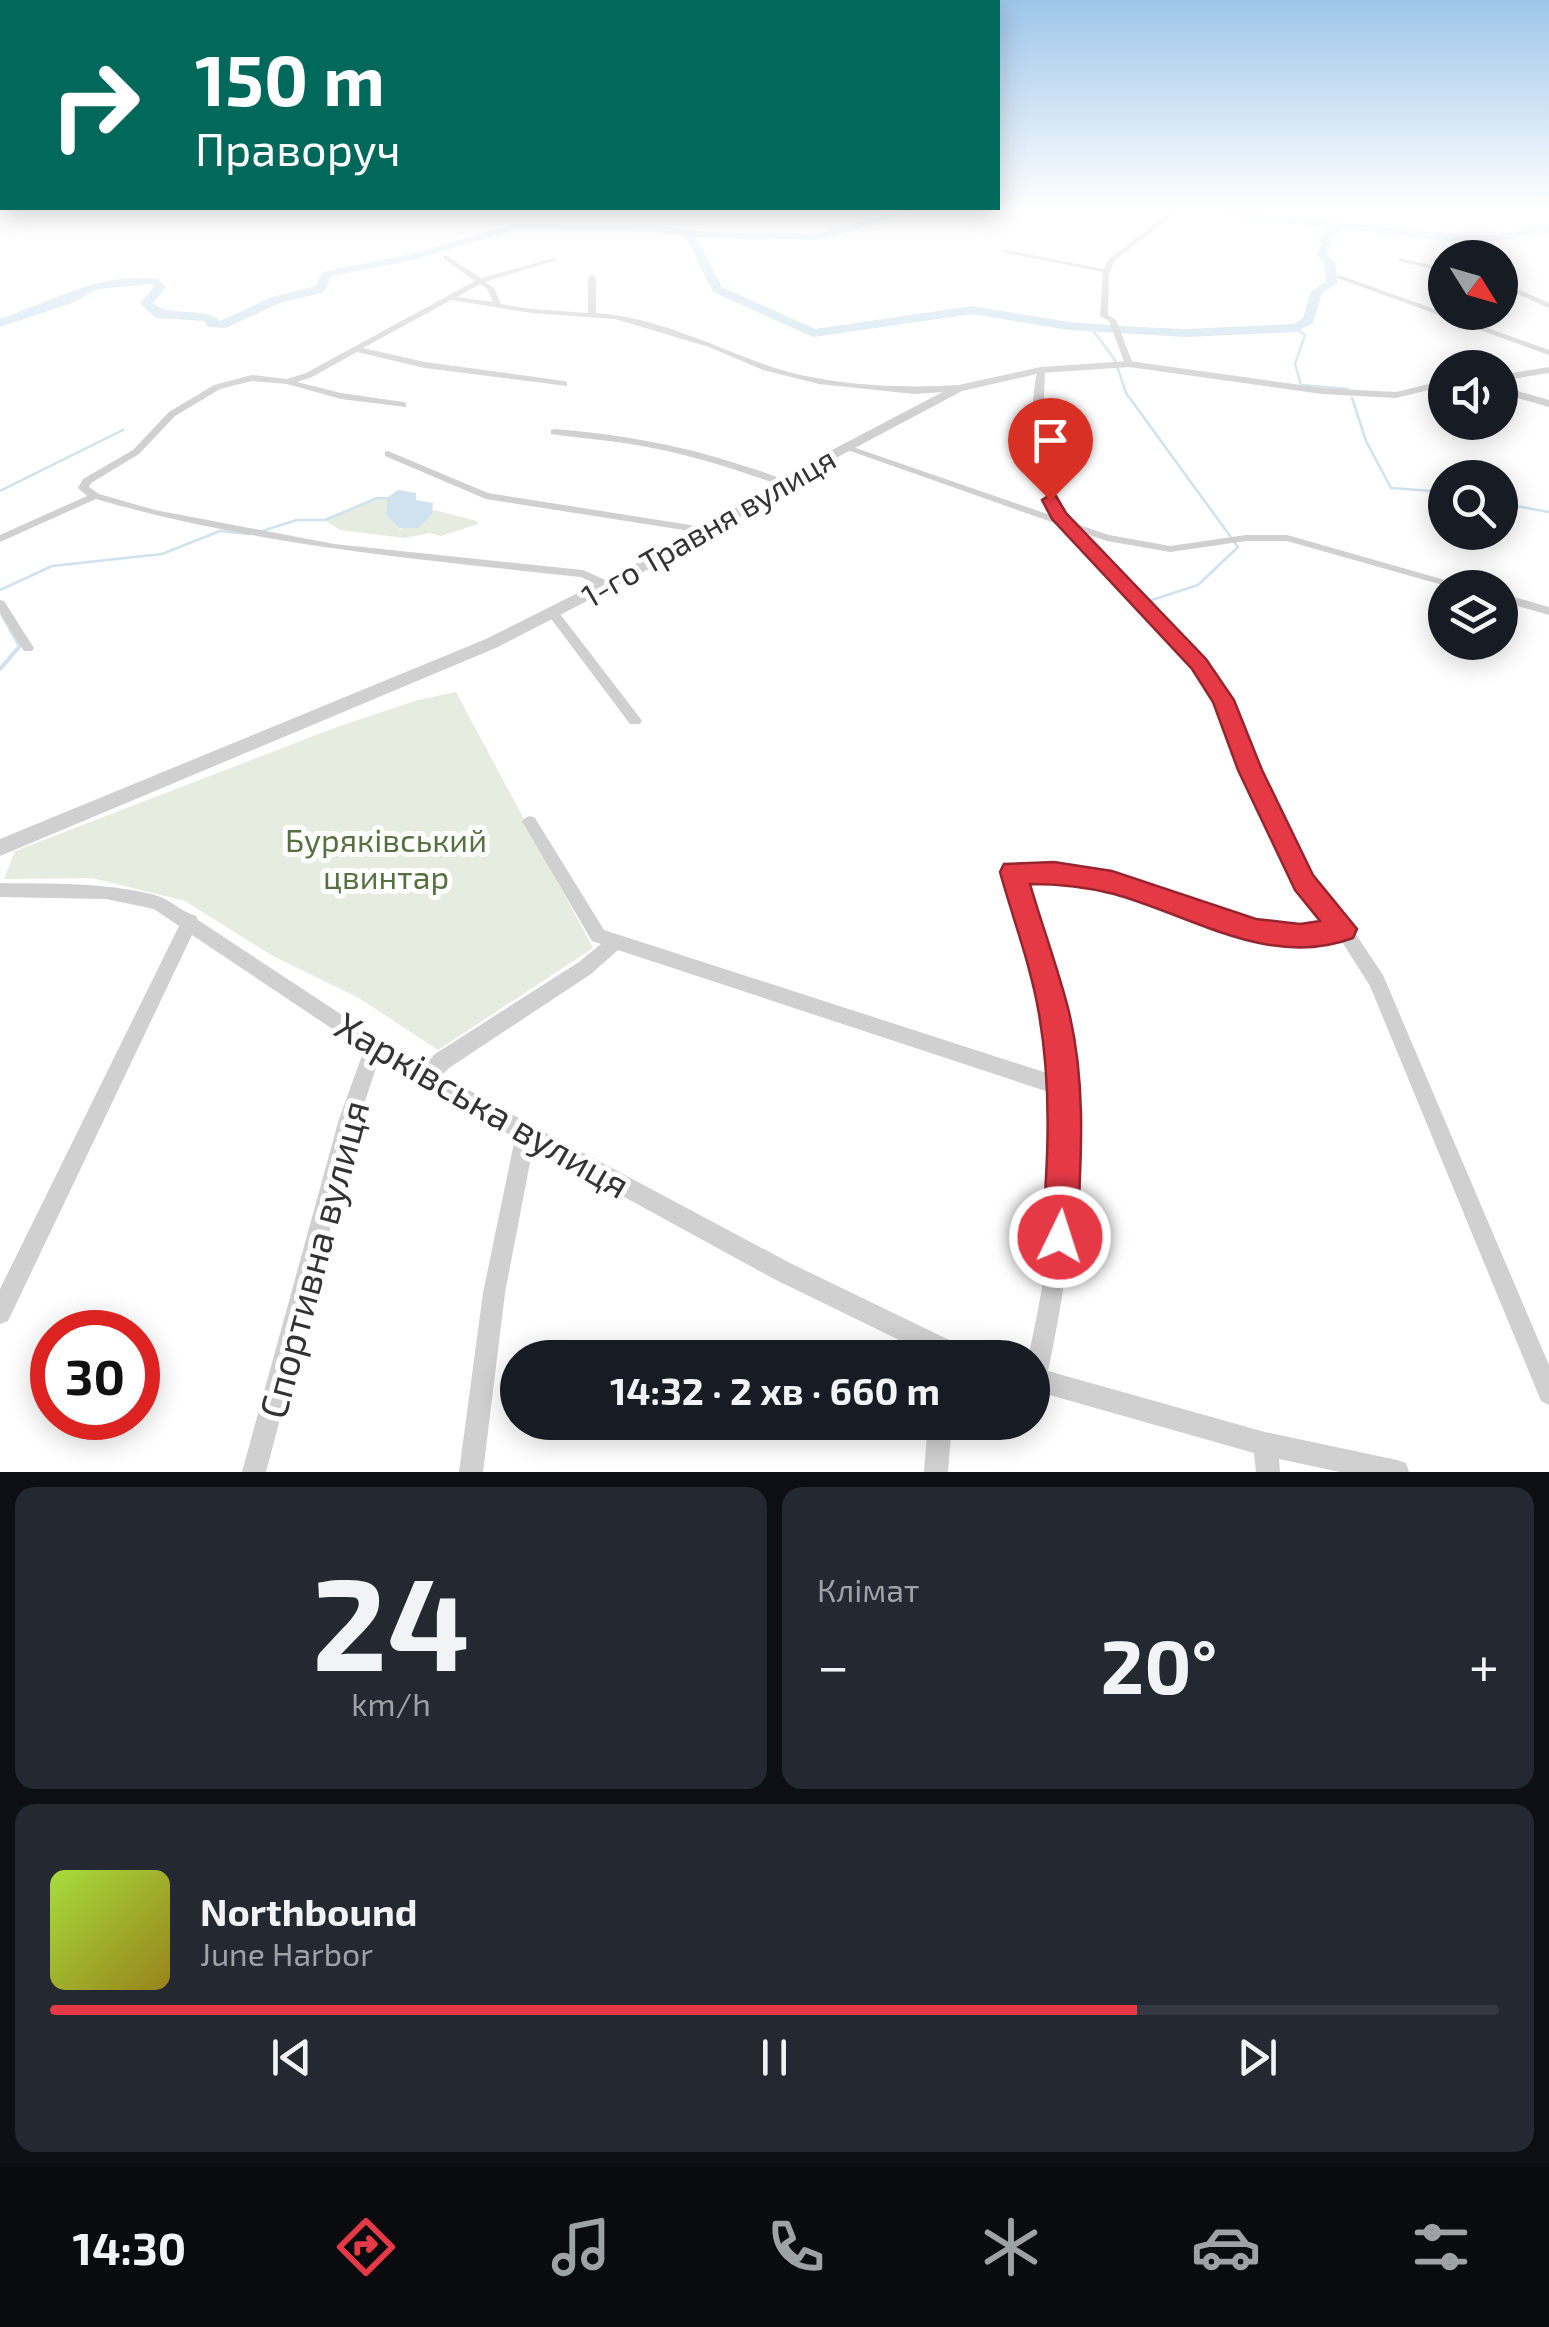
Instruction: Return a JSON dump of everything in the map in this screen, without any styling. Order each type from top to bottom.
[{"type":"street","points":[[475,279],[494,293],[497,304]]},
{"type":"street","points":[[287,382],[331,367],[490,279]]},
{"type":"street","points":[[592,279],[592,314]]},
{"type":"street","points":[[1106,279],[1104,316],[1112,320],[1129,364]]},
{"type":"street","points":[[1344,279],[1549,353]]},
{"type":"street","points":[[1518,291],[1549,306]]},
{"type":"street","points":[[451,298],[543,312],[592,314],[675,333],[779,372],[916,399]]},
{"type":"street","points":[[360,350],[425,365],[564,384]]},
{"type":"street","name":"1-го Травня вулиця","points":[[0,848],[321,718],[554,613],[710,531],[916,399],[1040,370],[1129,364],[1337,392],[1412,394],[1428,389]]},
{"type":"street","points":[[1040,370],[1040,456],[1050,500],[1072,529],[1199,664],[1224,700],[1250,770],[1304,882],[1343,929],[1377,981],[1549,1392]]},
{"type":"street","points":[[1518,375],[1549,370]]},
{"type":"street","points":[[403,405],[266,378],[234,380],[159,424],[136,452],[87,481],[83,488],[95,496],[154,513],[417,558],[583,574],[608,586]]},
{"type":"street","points":[[1518,395],[1549,404]]},
{"type":"street","points":[[554,432],[620,439],[705,457],[782,483]]},
{"type":"street","points":[[844,448],[1072,529],[1170,548],[1246,538],[1288,538],[1428,577]]},
{"type":"street","points":[[388,454],[486,496],[710,531]]},
{"type":"street","points":[[0,539],[95,496]]},
{"type":"street","points":[[1518,602],[1549,611]]},
{"type":"street","points":[[0,604],[28,648]]},
{"type":"street","points":[[554,613],[635,721]]},
{"type":"street","points":[[530,822],[598,936],[1064,1088]]},
{"type":"street","points":[[1041,1340],[1060,1237],[1066,1138],[1064,1088],[1054,1011],[1013,872],[1054,873],[1112,882],[1256,932],[1300,936],[1343,929]]},
{"type":"street","name":"Харківська вулиця","points":[[0,890],[106,892],[158,903],[427,1077],[921,1340]]},
{"type":"street","points":[[0,1313],[190,921]]},
{"type":"street","points":[[427,1077],[442,1061],[585,968],[616,942]]},
{"type":"street","name":"Спортивна вулиця","points":[[254,1472],[350,1118],[374,1046]]},
{"type":"street","points":[[471,1472],[494,1293],[526,1133]]},
{"type":"street","points":[[1050,1383],[1266,1444],[1397,1472]]},
{"type":"street","points":[[936,1472],[939,1440]]},
{"type":"street","points":[[1266,1444],[1268,1472]]},
{"type":"green space","points":[[377,498],[387,498],[386,515],[400,529],[430,509],[478,524],[441,536],[430,533],[404,538],[340,530],[325,520]]},
{"type":"green space","name":"Буряківський цвинтар","points":[[456,692],[593,948],[438,1050],[359,998],[273,956],[185,901],[92,878],[4,879],[15,851],[337,727],[418,700]]},
{"type":"water","points":[[398,490],[416,493],[416,500],[433,503],[432,514],[418,528],[399,528],[386,515],[387,498]]},
{"type":"waterway","points":[[0,323],[68,300],[94,286],[154,281],[160,287],[146,303],[160,315],[209,317],[212,324],[222,325],[276,300],[320,289],[326,279]]},
{"type":"waterway","points":[[712,279],[717,289],[813,333],[972,310],[1069,326],[1138,331],[1296,328],[1309,320],[1317,291],[1332,283],[1331,279]]},
{"type":"waterway","points":[[1089,325],[1115,360],[1126,393],[1238,547],[1198,585],[1146,602]]},
{"type":"waterway","points":[[1296,328],[1305,335],[1295,364],[1301,385],[1348,389]]},
{"type":"waterway","points":[[1352,398],[1366,441],[1391,488],[1428,491]]},
{"type":"waterway","points":[[0,491],[123,430]]},
{"type":"waterway","points":[[259,532],[297,520],[325,520],[377,498],[387,498]]},
{"type":"waterway","points":[[1518,506],[1549,512]]},
{"type":"waterway","points":[[0,590],[52,566],[162,554],[220,531],[249,534]]},
{"type":"waterway","points":[[0,612],[11,631]]},
{"type":"waterway","points":[[0,669],[20,646],[10,629]]},
{"type":"route","points":[[1050,500],[1058,515],[1199,664],[1224,700],[1250,770],[1304,882],[1343,929],[1300,936],[1256,932],[1112,882],[1054,873],[1013,872],[1054,1011],[1064,1088],[1066,1138],[1060,1237]]}]
